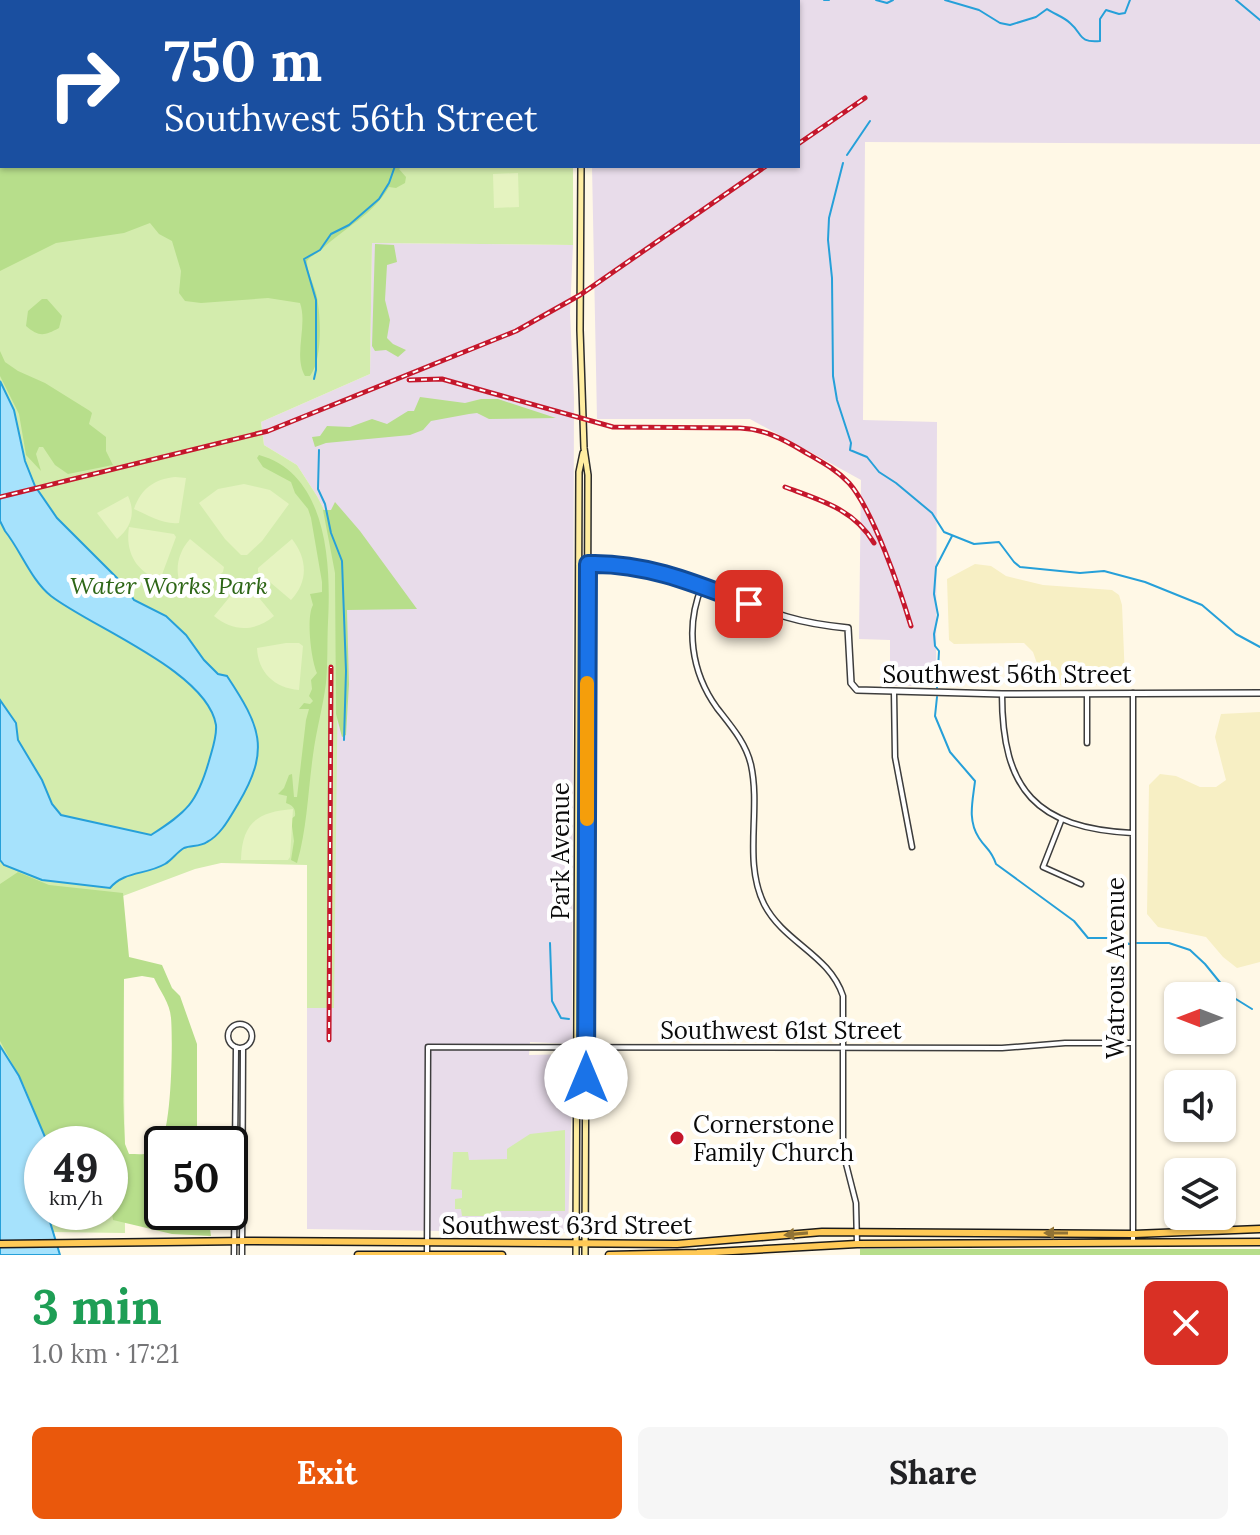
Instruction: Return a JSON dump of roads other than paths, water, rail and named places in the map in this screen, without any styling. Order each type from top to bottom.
[{"type":"main road","name":"Park Avenue","points":[[581,168],[580,305],[584,448],[588,475],[585,1255]]},
{"type":"main road","name":"Park Avenue","points":[[576,1255],[579,472],[584,448]]},
{"type":"main road","name":"Southwest 63rd Street","points":[[0,1244],[677,1244],[857,1231],[1134,1234],[1260,1229]]},
{"type":"main road","name":"Southwest 63rd Street","points":[[609,1255],[697,1253],[809,1244],[1260,1242]]},
{"type":"main road","name":"Southwest 63rd Street","points":[[358,1255],[502,1255]]},
{"type":"street","name":"Southwest 56th Street","points":[[579,564],[615,564],[650,570],[789,618],[848,628],[853,687],[860,691],[1260,693]]},
{"type":"street","points":[[702,586],[693,612],[694,657],[705,689],[741,740],[751,764],[754,869],[758,890],[778,925],[819,959],[836,979],[844,1004],[843,1152],[855,1193],[857,1244]]},
{"type":"street","points":[[894,692],[895,757],[912,847]]},
{"type":"street","name":"Watrous Avenue","points":[[1133,693],[1133,1243]]},
{"type":"street","points":[[1002,694],[1003,731],[1016,775],[1033,801],[1061,821],[1099,831],[1132,833]]},
{"type":"street","points":[[1087,694],[1087,743]]},
{"type":"street","points":[[1061,821],[1043,867],[1081,884]]},
{"type":"street","points":[[242,1255],[243,1048],[251,1040],[251,1032],[239,1024],[232,1027],[228,1034],[229,1041],[243,1048]]},
{"type":"street","name":"Southwest 61st Street","points":[[428,1243],[428,1047],[1003,1048],[1065,1043],[1133,1043]]},
{"type":"street","points":[[234,1255],[236,1047]]},
{"type":"street","points":[[427,1255],[428,1243]]},
{"type":"water","points":[[0,381],[14,410],[25,461],[35,486],[57,518],[124,585],[134,600],[166,616],[218,674],[227,676],[254,724],[258,753],[255,768],[217,835],[204,844],[184,848],[168,862],[122,879],[110,888],[42,880],[4,865],[0,860],[0,700],[16,723],[18,740],[61,815],[151,835],[174,820],[195,797],[209,761],[216,725],[208,705],[192,686],[145,652],[51,596],[38,582],[5,531],[0,521]]},
{"type":"water","points":[[0,1046],[19,1076],[40,1126],[24,1126],[24,1230],[52,1230],[60,1255],[0,1255]]},
{"type":"waterway","points":[[824,0],[829,0]]},
{"type":"waterway","points":[[876,0],[887,3],[893,0]]},
{"type":"waterway","points":[[945,0],[979,10],[1000,23],[1010,25],[1036,17],[1047,9],[1068,21],[1084,39],[1093,41],[1100,41],[1100,19],[1106,10],[1125,13],[1130,0]]},
{"type":"waterway","points":[[1236,0],[1260,20]]},
{"type":"waterway","points":[[847,155],[870,121]]},
{"type":"waterway","points":[[843,163],[829,218],[828,240],[832,278],[833,376],[851,443],[850,450],[867,457],[879,472],[932,513],[944,532],[974,544],[999,542],[1020,567],[1080,573],[1104,571],[1145,582],[1202,605],[1236,634],[1260,647]]},
{"type":"waterway","points":[[314,379],[316,300],[304,259],[320,250],[331,234],[349,225],[379,199],[394,168]]},
{"type":"waterway","points":[[319,450],[318,489],[342,561],[346,671],[344,740]]},
{"type":"waterway","points":[[937,688],[939,651],[935,646],[934,634],[938,615],[934,594],[936,567],[952,536]]},
{"type":"waterway","points":[[937,697],[935,716],[950,752],[975,781],[972,810],[975,831],[996,864],[1074,921],[1088,938],[1116,938],[1129,944]]},
{"type":"waterway","points":[[550,943],[552,1001],[561,1018],[569,1019]]},
{"type":"waterway","points":[[1137,943],[1169,943],[1190,950],[1231,996],[1252,1009]]},
{"type":"railway","points":[[800,143],[865,98]]},
{"type":"railway","points":[[0,497],[268,431],[516,331],[580,295],[763,168]]},
{"type":"railway","points":[[409,380],[442,379],[613,427],[740,428],[757,430],[781,439],[833,469],[858,495],[885,551],[911,626]]},
{"type":"railway","points":[[785,487],[823,501],[846,514],[866,531],[874,543]]},
{"type":"railway","points":[[329,1040],[331,667]]},
{"type":"place","name":"Cornerstone Family Church","points":[[677,1138]]},
{"type":"park label","name":"Water Works Park","points":[[169,585]]}]
